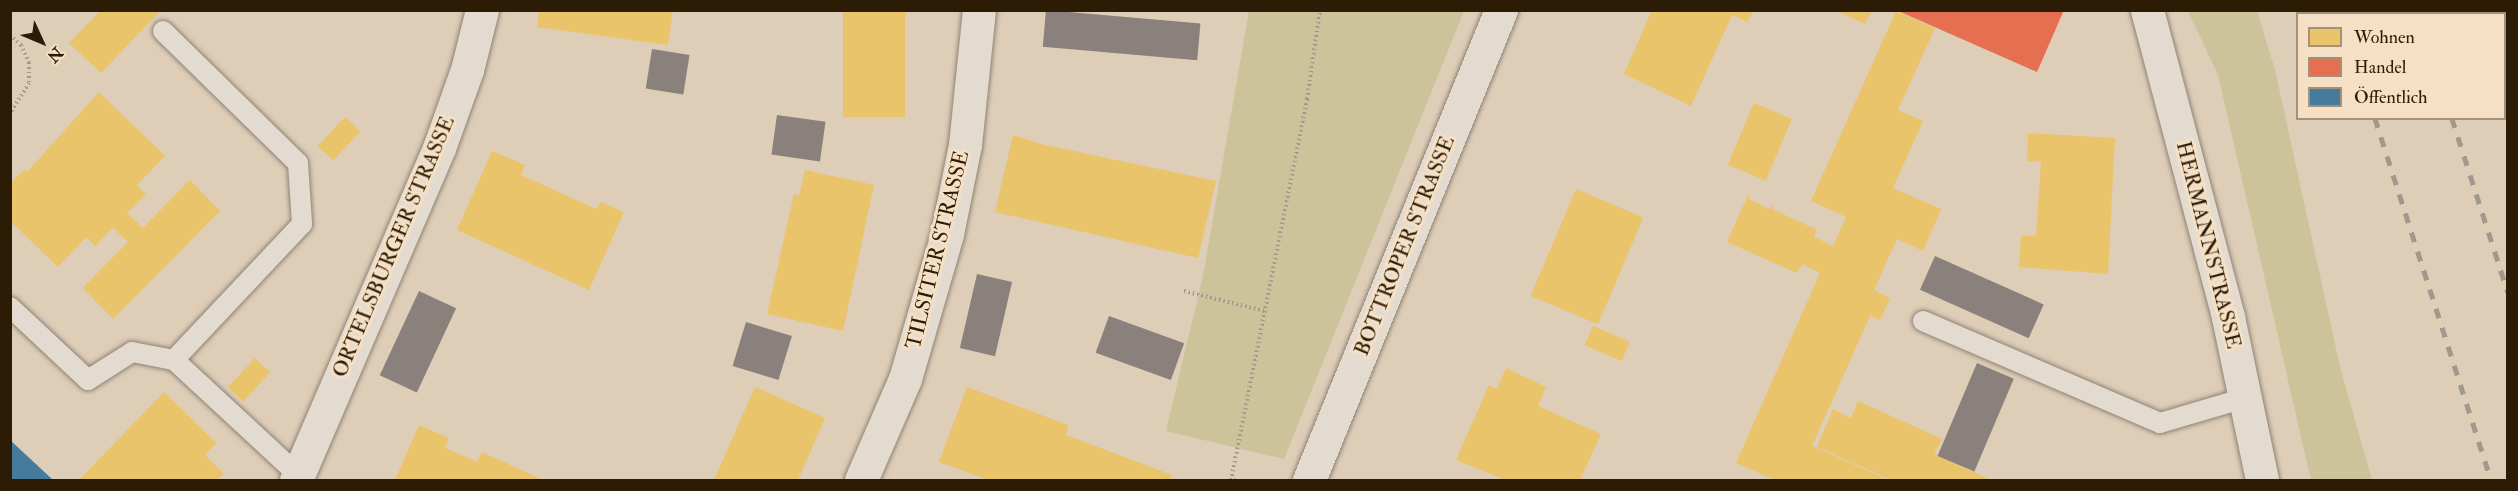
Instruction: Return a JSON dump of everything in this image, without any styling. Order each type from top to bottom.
[{"type":"street","name":"ORTELSBURGER STRASSE","points":[[296,477],[439,148],[468,70],[482,10]]},
{"type":"street","name":"TILSITER STRASSE","points":[[861,480],[905,380],[947,234],[965,145],[979,10]]},
{"type":"street","name":"BOTTROPER STRASSE","points":[[1309,480],[1501,10]]},
{"type":"street","name":"HERMANNSTRASSE","points":[[2147,10],[2225,306],[2262,480]]},
{"type":"lane","points":[[163,31],[298,163],[302,224],[174,360]]},
{"type":"lane","points":[[10,307],[88,380],[132,352],[174,360],[296,477]]},
{"type":"lane","points":[[1923,321],[2160,423],[2245,398]]},
{"type":"path","points":[[1236,480],[1231,480],[1265,311],[1320,10]]},
{"type":"path","points":[[10,35],[21,45],[29,63],[29,83],[10,113]]},
{"type":"path","points":[[1184,291],[1265,311]]},
{"type":"shaded area","points":[[1249,11],[1464,11],[1284,459],[1166,431],[1203,276]]},
{"type":"shaded area","points":[[2188,11],[2257,11],[2275,70],[2340,367],[2372,480],[2311,480],[2218,75]]},
{"type":"building: Wohnen","points":[[101,10],[161,10],[101,73],[69,43]]},
{"type":"building: Wohnen","points":[[539,10],[673,10],[668,45],[537,27]]},
{"type":"building: Wohnen","points":[[843,10],[905,10],[905,117],[843,117]]},
{"type":"building: Wohnen","points":[[1652,10],[1753,10],[1748,22],[1732,15],[1691,106],[1624,74]]},
{"type":"building: Wohnen","points":[[1835,10],[1872,10],[1865,24]]},
{"type":"building: Wohnen","points":[[1896,11],[1935,28],[1898,110],[1923,121],[1893,188],[1941,209],[1923,251],[1897,239],[1874,290],[1890,298],[1880,320],[1870,316],[1812,446],[1888,480],[1775,480],[1736,463],[1820,273],[1802,264],[1797,273],[1727,242],[1749,193],[1749,199],[1769,209],[1774,205],[1772,209],[1815,229],[1817,225],[1814,237],[1833,246],[1846,217],[1811,201]]},
{"type":"building: Wohnen","points":[[99,92],[165,156],[137,185],[146,194],[127,213],[143,228],[190,180],[220,211],[113,319],[83,288],[128,242],[113,228],[95,246],[86,237],[58,267],[10,221],[10,183],[24,170],[27,172]]},
{"type":"building: Wohnen","points":[[1754,103],[1792,119],[1766,181],[1728,165]]},
{"type":"building: Wohnen","points":[[345,117],[360,131],[333,161],[318,146]]},
{"type":"building: Wohnen","points":[[2028,133],[2115,138],[2108,274],[2019,267],[2021,236],[2036,235],[2041,162],[2027,161]]},
{"type":"building: Wohnen","points":[[1013,135],[1045,145],[1216,181],[1198,258],[995,212]]},
{"type":"building: Wohnen","points":[[492,151],[525,165],[521,175],[596,209],[601,202],[624,212],[589,290],[457,230]]},
{"type":"building: Wohnen","points":[[805,170],[874,185],[843,331],[767,314],[794,194],[799,196]]},
{"type":"building: Wohnen","points":[[1576,189],[1643,218],[1598,324],[1531,296]]},
{"type":"building: Wohnen","points":[[1593,326],[1630,342],[1622,361],[1585,345]]},
{"type":"building: Wohnen","points":[[255,358],[270,372],[243,402],[228,387]]},
{"type":"building: Wohnen","points":[[1506,368],[1546,387],[1538,406],[1601,434],[1580,480],[1505,480],[1456,460],[1489,385],[1497,389]]},
{"type":"building: Wohnen","points":[[755,387],[825,418],[798,480],[714,480]]},
{"type":"building: Wohnen","points":[[967,387],[1068,425],[1066,435],[1172,475],[1170,480],[988,480],[939,462]]},
{"type":"building: Wohnen","points":[[164,392],[216,443],[205,455],[224,474],[217,480],[79,480]]},
{"type":"building: Wohnen","points":[[1858,401],[1942,439],[1934,454],[1991,480],[1891,480],[1817,447],[1833,409],[1851,418]]},
{"type":"building: Wohnen","points":[[419,425],[449,438],[445,448],[477,462],[482,452],[543,480],[395,480]]},
{"type":"building: Handel","points":[[1896,10],[2064,10],[2037,72]]},
{"type":"building: Öffentlich","points":[[10,440],[53,480],[10,480]]},
{"type":"building: Industrie","points":[[1046,10],[1200,24],[1197,60],[1043,47]]},
{"type":"building: Industrie","points":[[652,49],[690,55],[683,94],[646,89]]},
{"type":"building: Industrie","points":[[777,115],[826,122],[820,161],[771,155]]},
{"type":"building: Industrie","points":[[1935,256],[2044,304],[2029,338],[1920,290]]},
{"type":"building: Industrie","points":[[977,274],[1012,282],[995,356],[960,348]]},
{"type":"building: Industrie","points":[[419,291],[456,308],[417,393],[380,375]]},
{"type":"building: Industrie","points":[[1109,316],[1184,343],[1171,380],[1096,353]]},
{"type":"building: Industrie","points":[[746,322],[792,336],[778,380],[733,366]]},
{"type":"building: Industrie","points":[[1977,363],[2014,379],[1974,472],[1938,456]]},
{"type":"railway","points":[[2376,120],[2491,480]]},
{"type":"railway","points":[[2453,120],[2508,292]]}]
